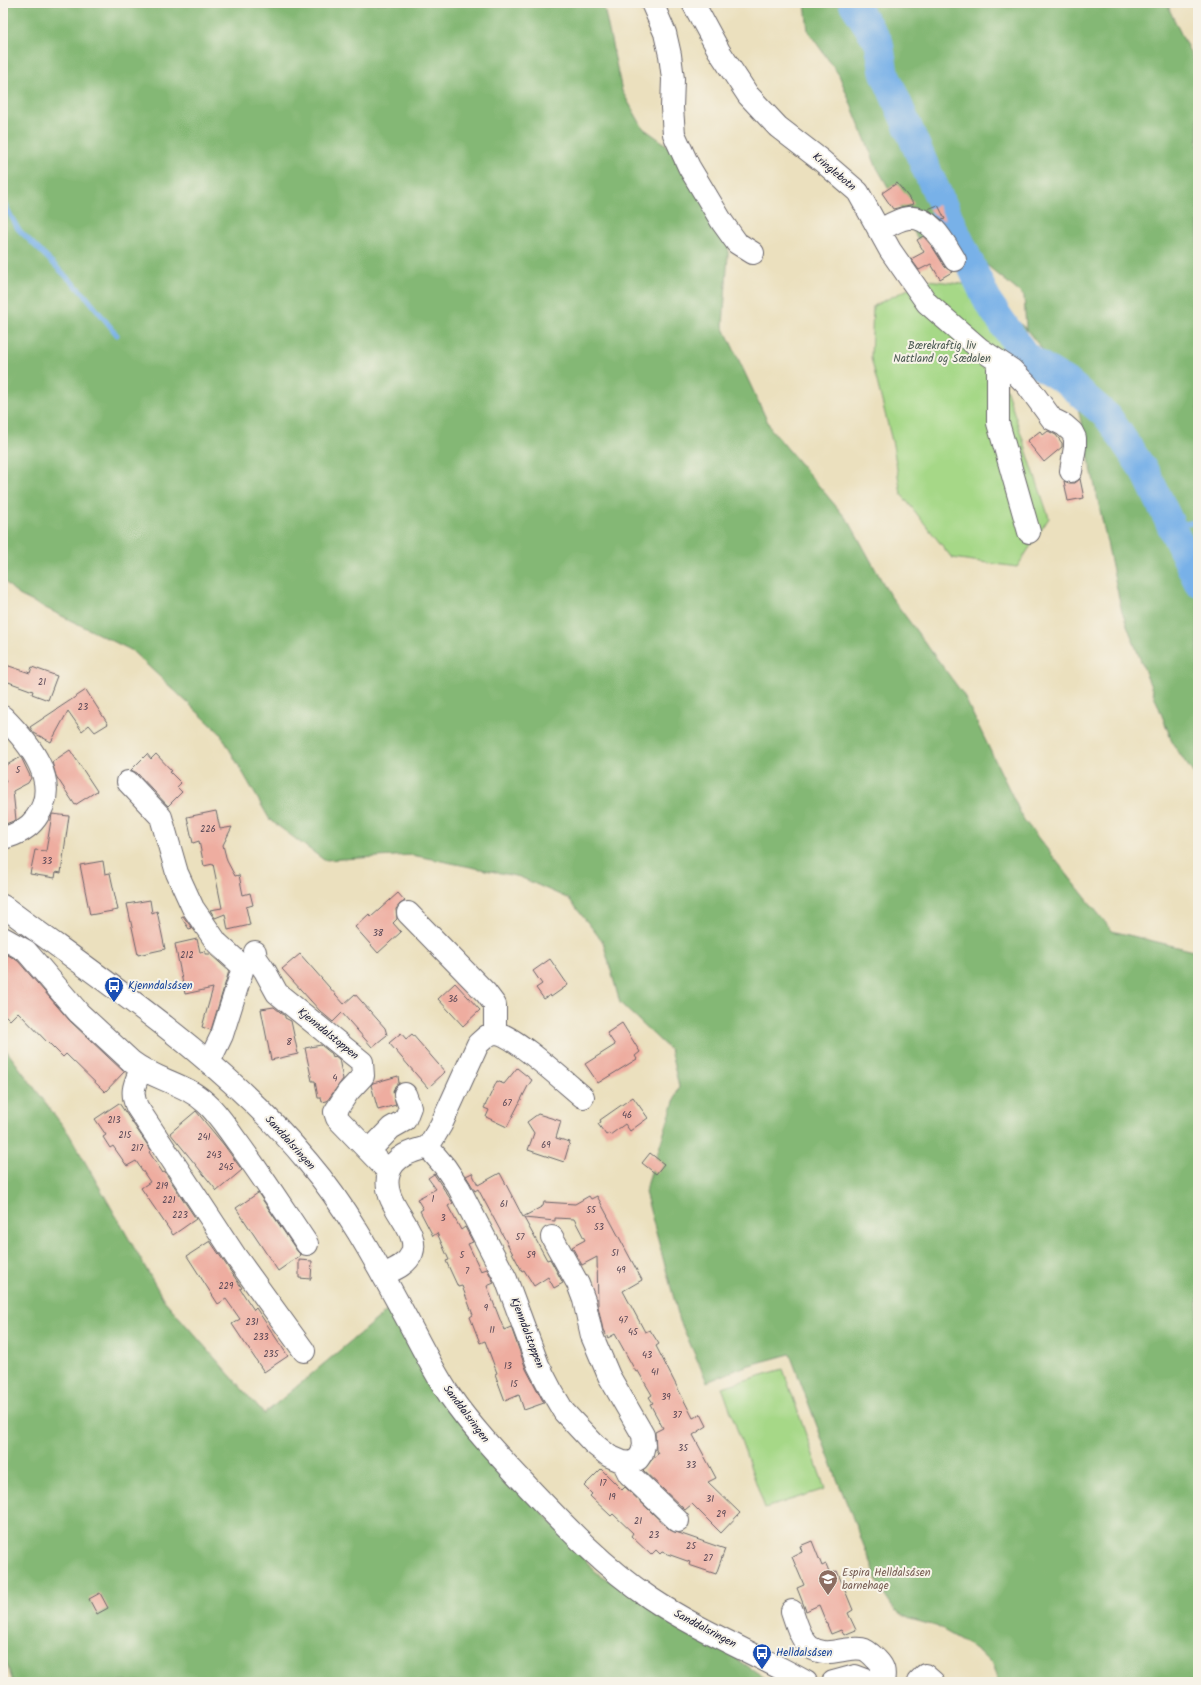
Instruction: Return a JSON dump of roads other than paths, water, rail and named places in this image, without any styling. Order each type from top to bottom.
[{"type":"street","points":[[652,3],[665,33],[670,55],[673,79],[672,108],[674,134],[689,167],[722,222],[738,243],[753,253]]},
{"type":"street","name":"Kringlebotn","points":[[693,3],[719,51],[748,95],[778,127],[822,161],[858,192],[890,250],[927,303],[980,349],[1005,366],[1027,385],[1052,419],[1064,425],[1072,432],[1075,438],[1072,471]]},
{"type":"street","points":[[879,231],[909,218],[916,219],[929,225],[940,235],[955,260]]},
{"type":"street","points":[[1005,366],[998,423],[1029,532]]},
{"type":"street","points":[[3,716],[22,738],[42,768],[46,781],[46,791],[42,808],[32,823],[22,831],[3,838]]},
{"type":"street","points":[[128,782],[161,817],[177,874],[193,908],[217,943],[239,963],[242,971],[222,1035],[209,1062]]},
{"type":"street","name":"Sanddalsringen","points":[[3,906],[184,1040],[251,1100],[309,1162],[338,1200],[383,1275],[450,1395],[489,1445],[586,1546],[616,1573],[651,1599],[682,1618],[806,1682]]},
{"type":"street","points":[[408,914],[486,993],[495,1005],[495,1033]]},
{"type":"street","points":[[3,938],[26,952],[78,1012],[141,1069],[190,1090],[206,1103],[219,1117],[256,1167],[307,1244]]},
{"type":"street","name":"Kjenndalstoppen","points":[[255,952],[256,958],[277,993],[362,1062],[363,1076],[348,1092],[335,1112],[337,1118],[389,1172]]},
{"type":"street","points":[[383,1275],[408,1260],[412,1253],[414,1243],[390,1198],[388,1185],[389,1172],[396,1161],[403,1155],[428,1147],[441,1125],[478,1044],[488,1034],[503,1034],[517,1043],[583,1097]]},
{"type":"street","points":[[141,1069],[133,1088],[133,1097],[137,1107],[232,1250],[304,1351]]},
{"type":"street","points":[[369,1151],[391,1128],[405,1120],[410,1107],[406,1094]]},
{"type":"street","name":"Kjenndalstoppen","points":[[428,1147],[445,1167],[459,1188],[506,1279],[518,1307],[528,1340],[538,1365],[554,1396],[577,1427],[594,1444],[609,1456],[623,1462]]},
{"type":"street","points":[[552,1237],[578,1284],[584,1300],[592,1336],[609,1376],[643,1435],[644,1445],[642,1453],[638,1459],[631,1463],[623,1462]]},
{"type":"street","points":[[623,1462],[629,1474],[678,1521]]},
{"type":"street","points":[[792,1611],[801,1634],[809,1646],[831,1653],[862,1649],[881,1665],[885,1673],[883,1682]]},
{"type":"street","points":[[918,1682],[925,1675],[933,1682]]},
{"type":"street","points":[[833,1682],[855,1676],[871,1682]]},
{"type":"waterway","points":[[853,3],[879,43],[884,72],[927,171],[988,302],[1024,354],[1070,384],[1108,417],[1147,475],[1198,582]]},
{"type":"waterway","points":[[3,201],[18,229],[85,295],[117,335]]},
{"type":"waterway","points":[[1170,525],[1198,522]]},
{"type":"place","name":"Kjenndalsåsen","points":[[114,1003]]},
{"type":"place","name":"Espira Helldalsåsen barnehage","points":[[828,1596]]},
{"type":"place","name":"Helldalsåsen","points":[[762,1670]]},
{"type":"park label","name":"Bærekraftig liv Nattland og Sædalen","points":[[942,352]]}]
